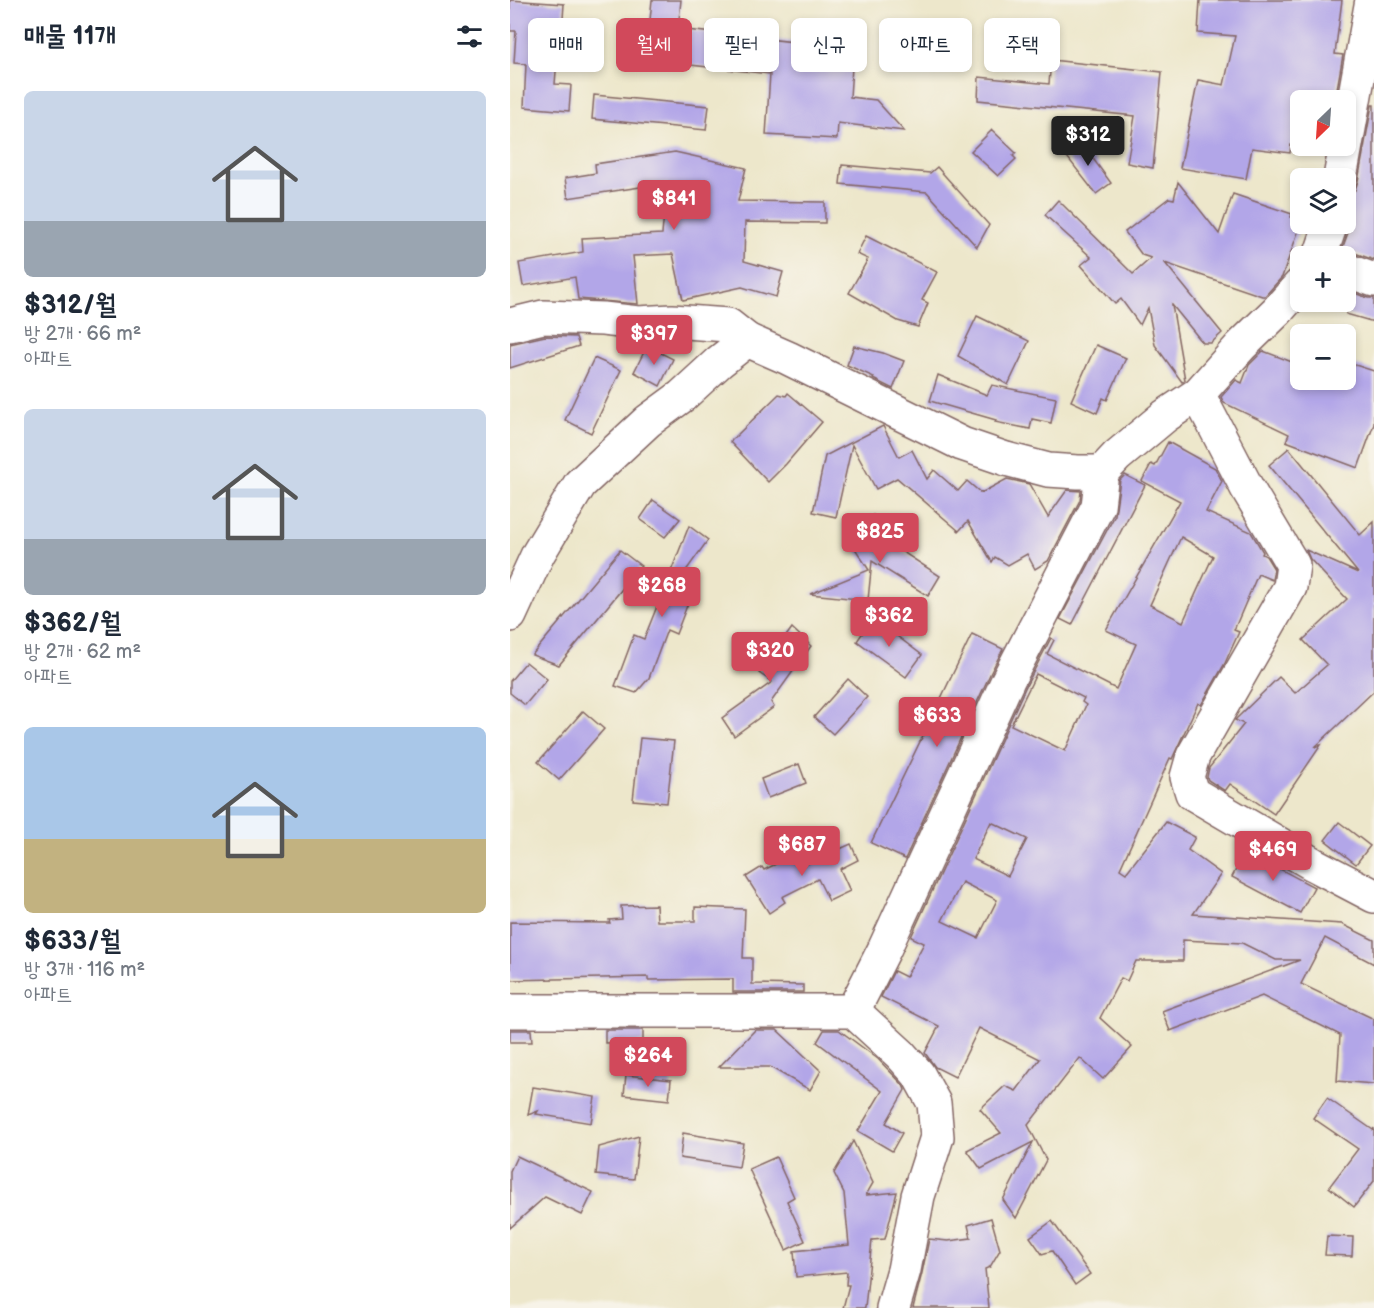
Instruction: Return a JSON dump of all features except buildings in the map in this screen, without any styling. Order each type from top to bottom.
[{"type":"street","points":[[1342,168],[1372,0]]},
{"type":"street","points":[[1356,274],[1374,280]]},
{"type":"street","points":[[854,1011],[1008,680],[1098,506],[1102,472],[1117,456],[1165,416],[1198,394],[1290,296]]},
{"type":"street","points":[[510,325],[543,317],[603,319],[638,324],[672,321],[728,325],[747,340],[962,444],[1048,470],[1102,472]]},
{"type":"street","points":[[510,615],[538,554],[580,484],[648,421],[682,396],[747,340]]},
{"type":"street","points":[[1198,394],[1247,488],[1293,566],[1290,587],[1193,756],[1187,777],[1192,793],[1313,864],[1374,896]]},
{"type":"street","points":[[510,1011],[854,1011],[918,1074],[934,1103],[937,1137],[918,1196],[904,1270],[893,1308]]}]
